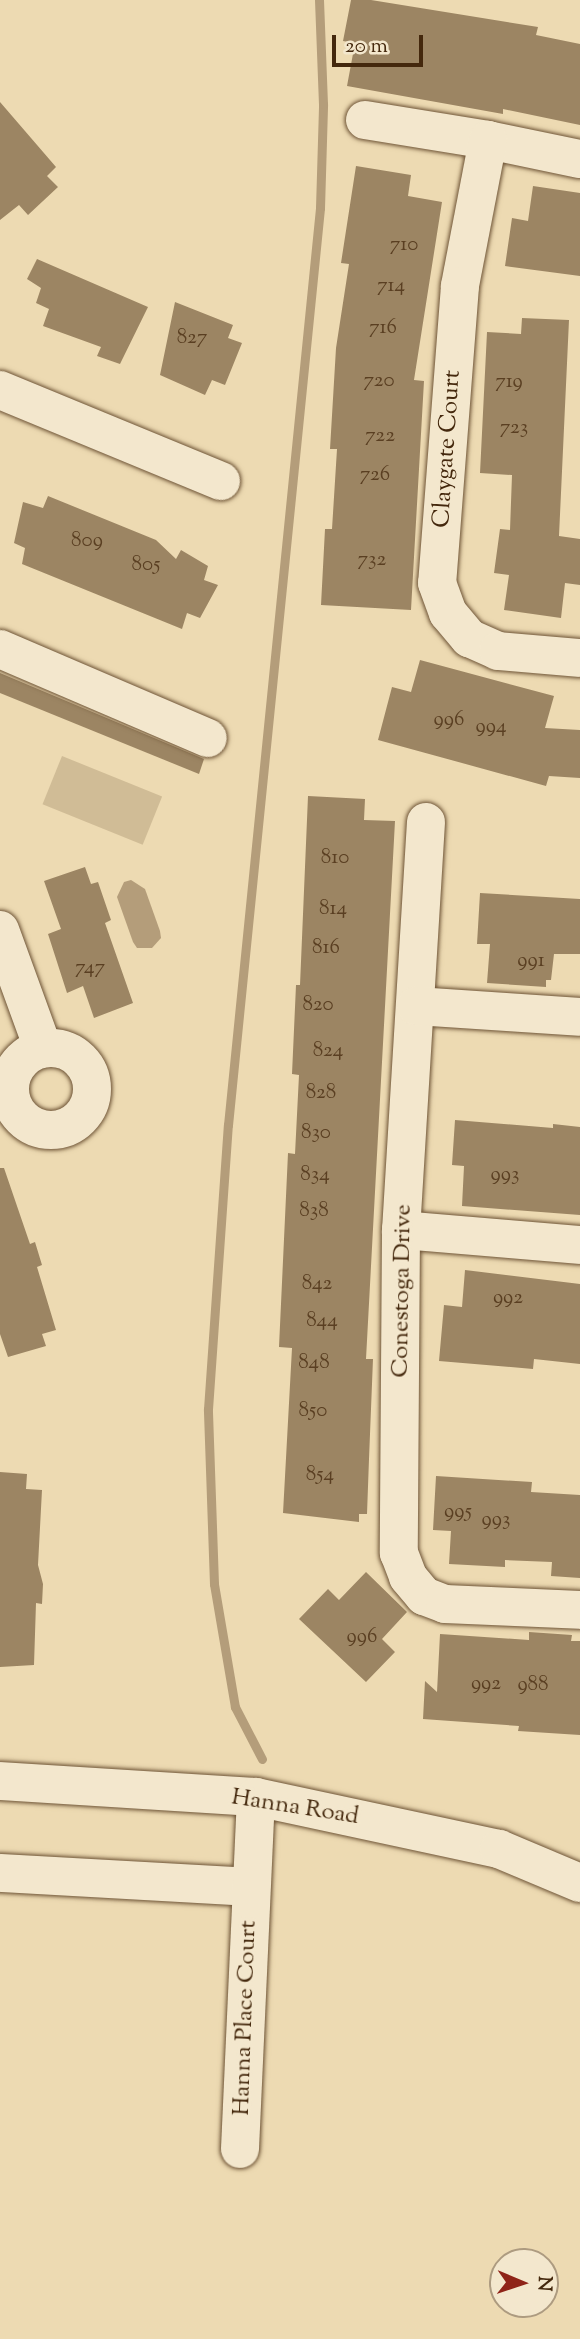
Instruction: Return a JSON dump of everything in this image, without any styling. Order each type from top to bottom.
[{"type":"street","points":[[365,120],[488,140],[580,159]]},
{"type":"street","name":"Claygate Court","points":[[488,140],[460,286],[437,583],[448,613],[469,638],[498,651],[580,658]]},
{"type":"street","points":[[0,390],[221,481]]},
{"type":"street","points":[[0,649],[208,738]]},
{"type":"street","name":"Conestoga Drive","points":[[426,822],[401,1230],[399,1553],[408,1577],[424,1596],[445,1604],[580,1610]]},
{"type":"street","points":[[0,930],[15,1008],[43,1048]]},
{"type":"street","points":[[416,1006],[580,1017]]},
{"type":"street","points":[[57,1047],[70,1051],[82,1060],[89,1071],[92,1097],[80,1119],[56,1130],[31,1125],[19,1116],[5,1085],[19,1062],[29,1053],[57,1047]]},
{"type":"street","points":[[401,1230],[580,1245]]},
{"type":"street","name":"Hanna Road","points":[[0,1781],[256,1797],[499,1849],[580,1883]]},
{"type":"street","name":"Hanna Place Court","points":[[240,2149],[256,1797]]},
{"type":"street","name":"Hanna Place Court","points":[[0,1873],[251,1887]]},
{"type":"shaded area","points":[[62,756],[162,796],[143,845],[43,804]]},
{"type":"shaded area","points":[[131,880],[145,889],[160,931],[161,938],[152,948],[137,948],[117,897],[124,882]]},
{"type":"building","points":[[351,0],[371,0],[538,27],[536,35],[580,44],[580,125],[503,109],[503,114],[347,86],[355,43],[343,41]]},
{"type":"building","points":[[0,102],[56,167],[47,176],[58,187],[28,215],[19,205],[0,220]]},
{"type":"building","points":[[356,166],[411,175],[408,196],[442,202],[414,380],[424,381],[411,610],[321,605],[325,529],[332,529],[337,449],[330,449],[336,348],[349,264],[341,263]]},
{"type":"building","points":[[533,186],[580,193],[580,276],[505,266],[512,218],[528,221]]},
{"type":"building","points":[[37,259],[148,307],[120,364],[97,356],[101,347],[43,326],[49,309],[36,303],[41,288],[27,279]]},
{"type":"building","points":[[175,302],[233,325],[228,338],[242,343],[225,385],[212,380],[205,395],[160,375]]},
{"type":"building","points":[[522,318],[569,320],[559,536],[580,539],[580,585],[565,583],[561,618],[504,610],[509,575],[494,573],[500,529],[510,530],[512,475],[480,473],[487,332],[521,334]]},
{"type":"building","points":[[48,496],[156,540],[176,559],[181,550],[208,566],[204,580],[218,585],[200,618],[187,613],[182,629],[22,564],[25,548],[14,543],[23,502],[43,508]]},
{"type":"building","points":[[420,660],[554,696],[545,728],[580,730],[580,778],[549,776],[546,786],[378,740],[392,687],[411,692]]},
{"type":"building","points":[[0,673],[204,759],[199,774],[0,693]]},
{"type":"building","points":[[308,796],[365,799],[364,820],[395,821],[366,1359],[373,1359],[367,1514],[359,1514],[359,1522],[283,1513],[292,1348],[279,1347],[288,1153],[295,1154],[299,1075],[292,1074],[296,985],[300,985]]},
{"type":"building","points":[[85,867],[91,884],[98,882],[111,920],[105,923],[133,1003],[94,1018],[83,986],[67,993],[48,934],[61,929],[44,881]]},
{"type":"building","points":[[480,893],[580,899],[580,954],[554,954],[551,980],[546,980],[546,987],[487,983],[490,944],[477,944]]},
{"type":"building","points":[[455,1120],[553,1128],[553,1124],[580,1127],[580,1215],[462,1206],[464,1166],[452,1165]]},
{"type":"building","points":[[0,1168],[4,1168],[30,1244],[35,1242],[42,1265],[37,1267],[56,1330],[42,1334],[46,1346],[8,1357],[0,1334]]},
{"type":"building","points":[[465,1270],[580,1284],[580,1364],[534,1359],[533,1369],[439,1361],[444,1305],[462,1307]]},
{"type":"building","points":[[0,1472],[27,1474],[26,1489],[42,1490],[38,1565],[43,1584],[42,1604],[36,1603],[34,1665],[0,1667]]},
{"type":"building","points":[[436,1476],[532,1482],[531,1492],[580,1495],[580,1578],[551,1576],[552,1562],[505,1560],[505,1567],[449,1564],[451,1531],[433,1530]]},
{"type":"building","points":[[366,1572],[407,1612],[382,1639],[395,1652],[366,1682],[299,1619],[328,1589],[339,1600]]},
{"type":"building","points":[[529,1632],[572,1635],[571,1641],[580,1641],[580,1735],[518,1731],[519,1726],[423,1719],[425,1681],[437,1692],[440,1634],[529,1640]]},
{"type":"waterway","points":[[262,1759],[235,1707],[214,1584],[208,1409],[228,1125],[320,208],[323,104],[319,0]]}]
